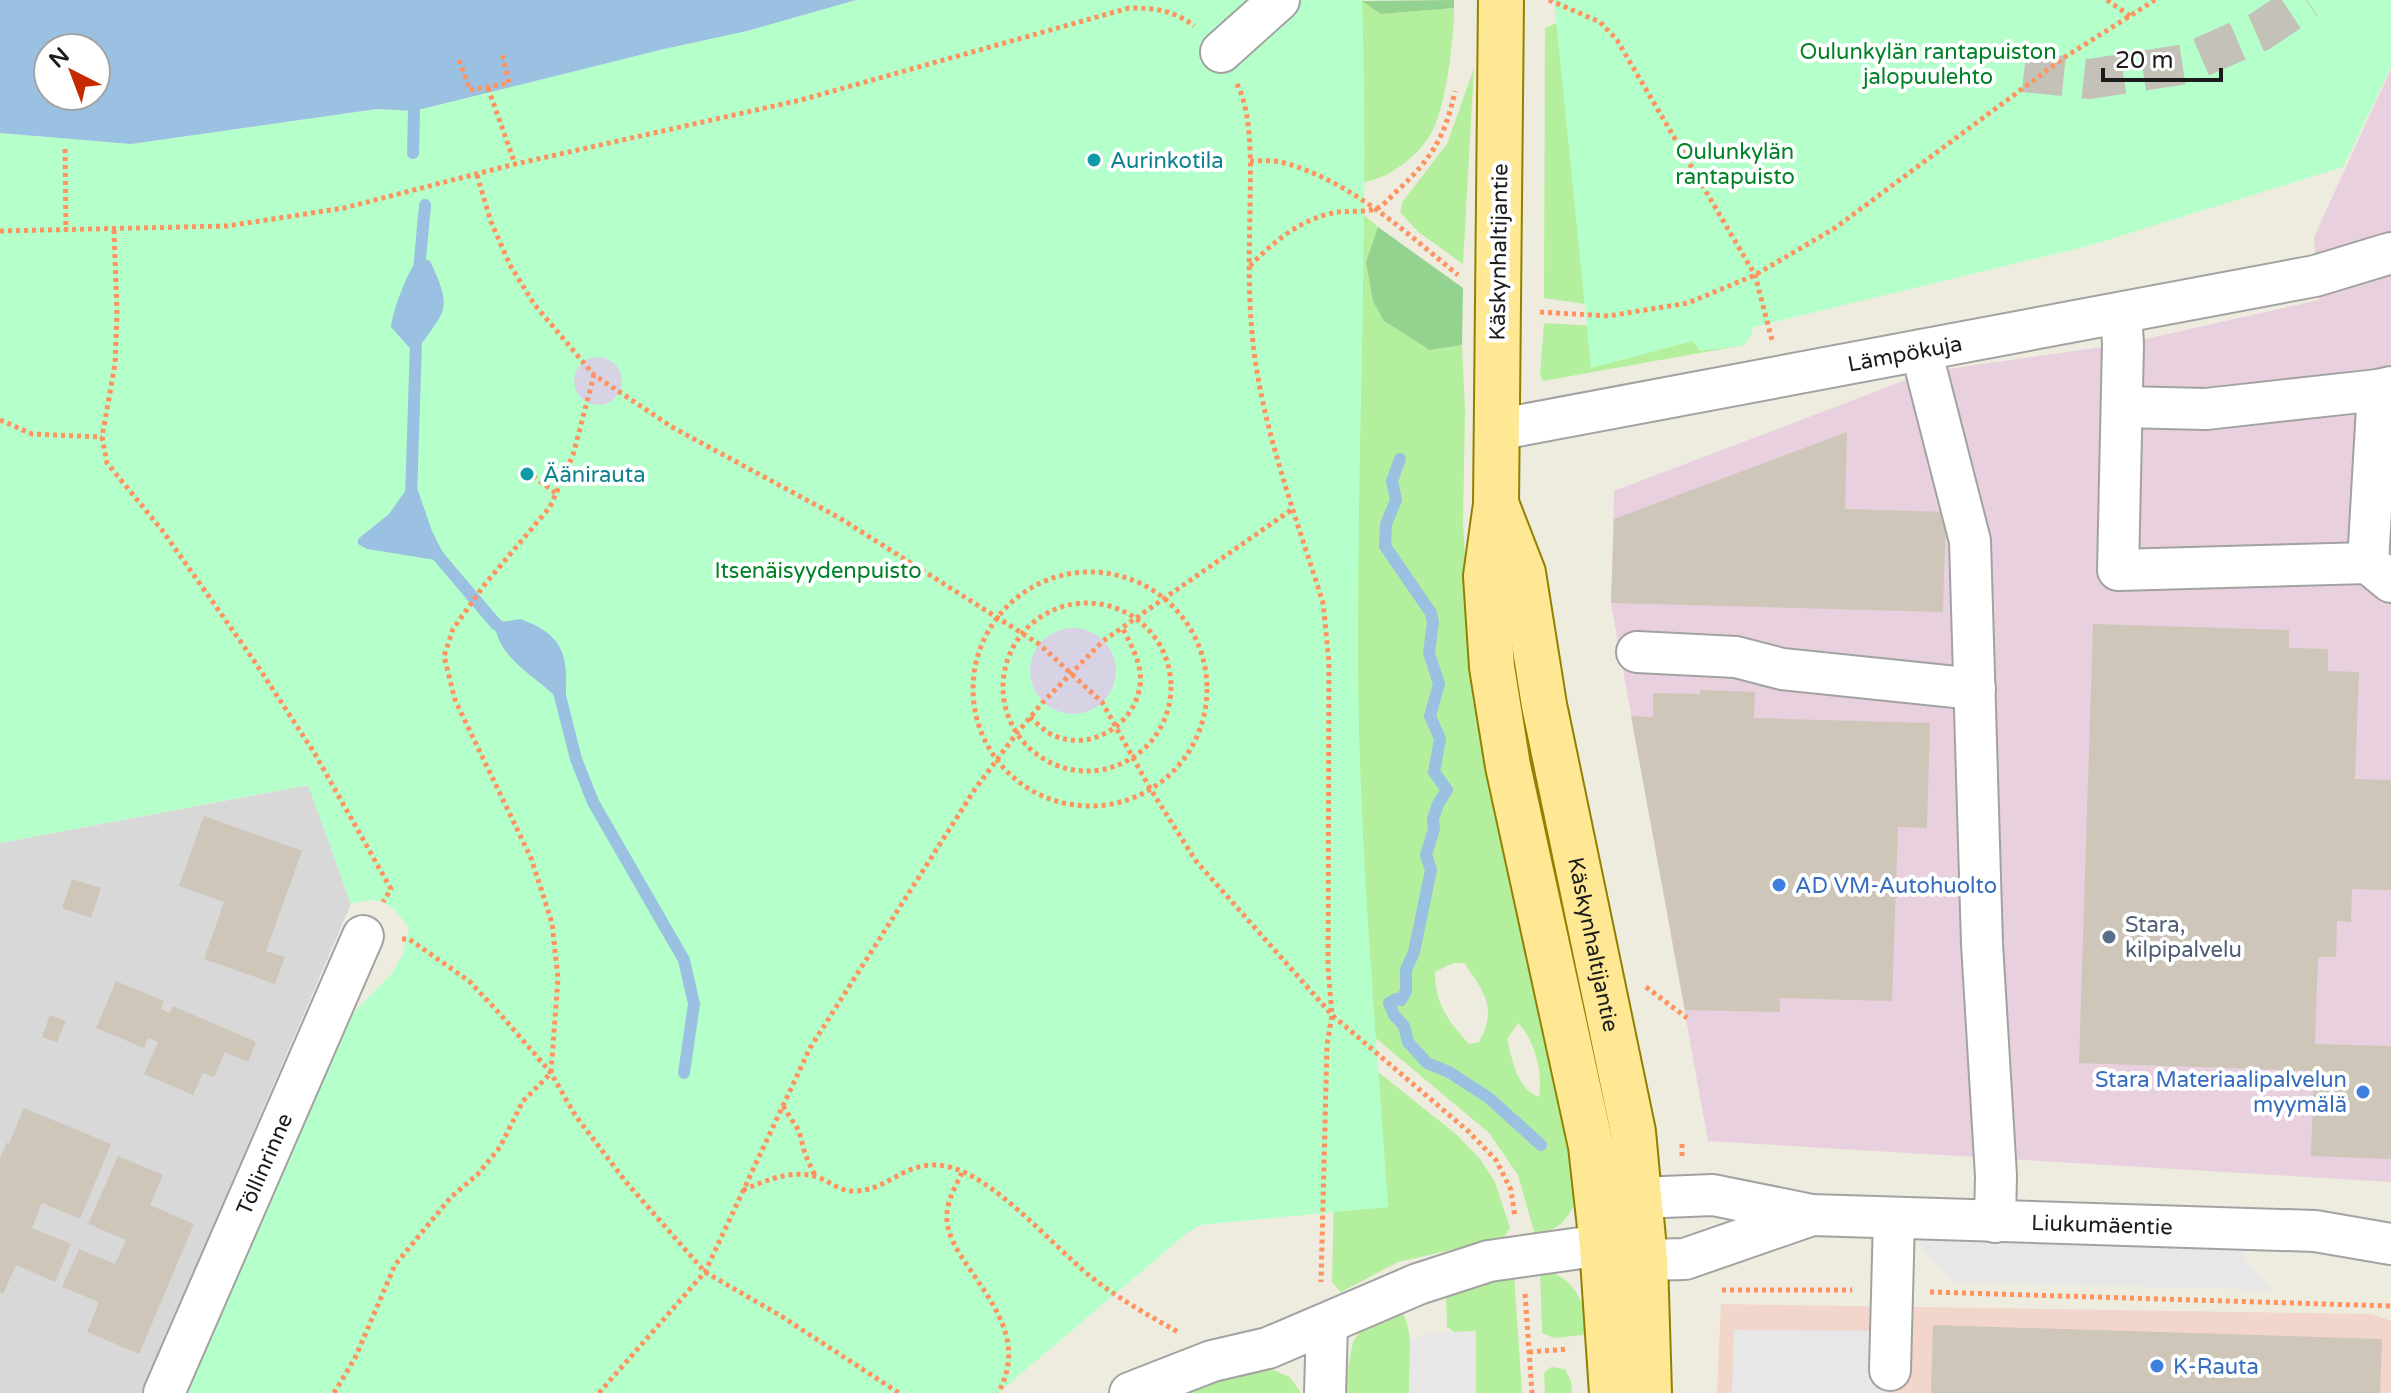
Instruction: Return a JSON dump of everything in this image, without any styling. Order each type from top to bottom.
[{"type":"main road","name":"Käskynhaltijantie","points":[[1501,0],[1496,504],[1486,576],[1492,667],[1508,766],[1591,1146],[1602,1245],[1612,1393]]},
{"type":"main road","name":"Käskynhaltijantie","points":[[1496,504],[1523,573],[1544,705],[1633,1132],[1645,1260],[1649,1393]]},
{"type":"street","points":[[1221,52],[1279,0]]},
{"type":"street","name":"Lämpökuja","points":[[1496,430],[2315,276],[2391,253]]},
{"type":"street","points":[[2121,313],[2118,570],[2380,573],[2385,388],[2206,409],[2122,407]]},
{"type":"street","points":[[1921,350],[1970,541],[1982,944],[1996,1176],[1995,1222]]},
{"type":"street","points":[[1637,652],[1736,657],[1782,669],[1975,689]]},
{"type":"street","name":"Töllinrinne","points":[[164,1393],[363,936]]},
{"type":"street","name":"Liukumäentie","points":[[1639,1198],[1713,1195],[1812,1215],[2315,1231],[2391,1244]]},
{"type":"street","points":[[1130,1393],[1212,1361],[1268,1348],[1418,1284],[1489,1261],[1602,1245],[1639,1198]]},
{"type":"street","name":"Liukumäentie","points":[[1602,1245],[1645,1260],[1685,1259],[1812,1215]]},
{"type":"street","points":[[1890,1370],[1894,1219]]},
{"type":"street","points":[[1325,1393],[1327,1324]]},
{"type":"path","points":[[1549,0],[1600,22],[1617,40],[1755,275],[1780,376]]},
{"type":"path","points":[[2107,0],[2130,16]]},
{"type":"path","points":[[1539,312],[1608,316],[1688,303],[1755,275],[1835,228],[2065,57],[2155,0]]},
{"type":"path","points":[[0,231],[227,226],[344,208],[515,164],[801,100],[1083,20]]},
{"type":"path","points":[[459,60],[470,90],[488,88],[509,83],[502,52]]},
{"type":"path","points":[[1249,266],[1274,241],[1318,217],[1378,209],[1414,175],[1438,144],[1449,122],[1458,77]]},
{"type":"path","points":[[488,88],[515,164]]},
{"type":"path","points":[[65,149],[66,231]]},
{"type":"path","points":[[1327,1324],[1321,1297],[1327,1045],[1332,1015],[1328,968],[1329,662],[1323,603],[1264,403],[1254,354],[1249,266],[1250,161],[1278,161],[1322,177],[1378,209],[1463,279]]},
{"type":"path","points":[[477,175],[491,222],[510,265],[534,304],[594,375],[672,427],[838,517],[1039,644],[1102,702],[1151,790],[1196,861],[1332,1015],[1468,1131],[1496,1160],[1511,1190],[1522,1256],[1532,1393]]},
{"type":"path","points":[[114,230],[115,364],[102,437],[107,463],[162,530],[255,662],[315,754],[391,889],[363,936],[409,939],[469,981],[551,1073],[575,1115],[626,1182],[705,1272],[781,1316],[899,1393]]},
{"type":"path","points":[[334,1393],[355,1358],[395,1265],[451,1197],[478,1174],[500,1147],[523,1101],[551,1073],[558,978],[552,923],[531,858],[455,700],[444,656],[453,629],[485,584],[538,524],[557,494],[573,455],[594,375]]},
{"type":"path","points":[[0,420],[32,434],[102,437]]},
{"type":"path","points":[[533,476],[557,494]]},
{"type":"path","points":[[599,1393],[705,1272],[810,1048],[975,789],[1017,733],[1103,641],[1294,508]]},
{"type":"path","points":[[1093,571],[1132,578],[1167,599],[1195,634],[1206,680],[1203,724],[1183,764],[1151,790],[1118,806],[1085,807],[1053,802],[1024,788],[997,761],[983,740],[972,710],[972,679],[980,648],[996,617],[1022,593],[1056,577],[1093,571]]},
{"type":"path","points":[[1074,605],[1108,607],[1138,617],[1158,641],[1169,675],[1169,707],[1156,737],[1133,759],[1103,769],[1073,770],[1043,759],[1017,733],[1007,715],[1000,689],[1005,661],[1021,633],[1043,615],[1074,605]]},
{"type":"path","points":[[1030,717],[1053,736],[1074,741],[1095,738],[1117,727],[1134,710],[1141,684],[1138,658],[1122,627]]},
{"type":"path","points":[[1636,978],[1687,1018]]},
{"type":"path","points":[[783,1105],[799,1131],[815,1176]]},
{"type":"path","points":[[742,1190],[792,1174],[815,1176],[835,1187],[852,1191],[886,1183],[900,1172],[915,1167],[946,1166],[979,1180],[1091,1277],[1130,1304],[1205,1347],[1212,1361]]},
{"type":"path","points":[[962,1173],[946,1215],[956,1248],[1003,1322],[1006,1332],[1010,1357],[1006,1379],[998,1393]]},
{"type":"path","points":[[1717,1290],[1893,1291],[2391,1306]]},
{"type":"path","points":[[1529,1352],[1571,1349]]},
{"type":"shaded area","points":[[2391,69],[2391,1182],[1708,1141],[1611,603],[1614,491],[1927,372],[2123,344],[2319,300],[2314,237]]},
{"type":"shaded area","points":[[598,357],[607,358],[615,364],[621,372],[621,390],[615,398],[607,404],[598,405],[589,404],[581,398],[575,390],[574,381],[575,372],[581,364],[589,358]]},
{"type":"shaded area","points":[[1073,628],[1089,632],[1103,641],[1112,655],[1116,671],[1112,687],[1103,701],[1089,710],[1073,714],[1057,710],[1043,701],[1034,687],[1030,671],[1034,655],[1043,641],[1057,632]]},
{"type":"shaded area","points":[[309,785],[351,904],[141,1393],[0,1393],[0,843]]},
{"type":"shaded area","points":[[1920,1220],[2245,1230],[2244,1258],[2273,1290],[1953,1282],[1920,1246]]},
{"type":"shaded area","points":[[1721,1304],[2372,1314],[2391,1321],[2391,1393],[1717,1393]]},
{"type":"shaded area","points":[[1734,1330],[1891,1331],[1890,1393],[1732,1393]]},
{"type":"shaded area","points":[[1476,1331],[1476,1393],[1409,1393],[1410,1340],[1428,1334]]},
{"type":"green space","name":"Itsenäisyydenpuisto","points":[[856,0],[1362,0],[1364,237],[1358,703],[1368,920],[1388,1207],[1200,1225],[998,1393],[178,1393],[342,1025],[392,973],[402,956],[409,929],[392,907],[385,903],[370,900],[351,904],[308,785],[0,843],[0,133],[131,144],[377,109],[414,111],[747,31]]},
{"type":"green space","points":[[1362,0],[1381,14],[1454,8],[1451,56],[1435,126],[1417,152],[1400,166],[1382,177],[1363,182],[1247,56]]},
{"type":"green space","points":[[1454,0],[1454,8],[1381,14],[1362,1]]},
{"type":"green space","name":"Oulunkylän rantapuisto","points":[[1554,0],[2391,0],[2391,67],[2343,167],[2088,246],[1753,327],[1744,345],[1700,351],[1693,341],[1591,368]]},
{"type":"green space","points":[[1557,23],[1581,28],[1585,304],[1544,298],[1545,28]]},
{"type":"green space","points":[[1474,68],[1463,264],[1417,231],[1400,212],[1403,201],[1447,144]]},
{"type":"green space","points":[[1363,214],[1378,227],[1366,262],[1430,350],[1462,345],[1465,410],[1463,524],[1469,617],[1578,1191],[1569,1215],[1544,1233],[1535,1235],[1518,1175],[1489,1133],[1366,1030],[1278,245]],"holes":[[[1453,963],[1464,963],[1486,1001],[1487,1019],[1479,1042],[1469,1044],[1449,1020],[1437,994],[1435,972]],[[1518,1023],[1529,1038],[1536,1057],[1540,1078],[1539,1097],[1525,1088],[1511,1056],[1507,1039]]]},
{"type":"green space","points":[[1378,227],[1463,288],[1462,345],[1430,350],[1384,321],[1373,301],[1366,262]]},
{"type":"green space","points":[[1544,323],[1751,335],[1744,345],[1543,381],[1540,375]]},
{"type":"green space","points":[[1352,1051],[1457,1135],[1480,1159],[1495,1182],[1510,1228],[1503,1238],[1398,1262],[1341,1292],[1332,1282],[1337,1055]]},
{"type":"green space","points":[[1540,1269],[1562,1278],[1576,1292],[1592,1334],[1554,1338],[1542,1333]]},
{"type":"green space","points":[[1514,1275],[1522,1393],[1476,1393],[1476,1331],[1454,1332],[1447,1327],[1446,1293]]},
{"type":"green space","points":[[1402,1311],[1410,1341],[1409,1393],[1343,1393],[1353,1342],[1362,1328]]},
{"type":"green space","points":[[1551,1367],[1565,1369],[1572,1393],[1545,1393],[1544,1373]]},
{"type":"green space","points":[[1269,1368],[1290,1377],[1301,1393],[1170,1393],[1194,1384]]},
{"type":"water","points":[[0,0],[856,0],[747,31],[414,111],[377,109],[131,144],[0,133]]},
{"type":"water","points":[[420,258],[430,261],[444,302],[439,319],[415,354],[391,327],[402,290]]},
{"type":"water","points":[[410,484],[416,485],[444,555],[442,561],[367,549],[358,544],[358,539],[389,514]]},
{"type":"water","points":[[520,619],[548,633],[557,642],[565,663],[565,707],[504,649],[495,623]]},
{"type":"building","points":[[1847,432],[1845,509],[1946,512],[1943,612],[1611,603],[1614,519]]},
{"type":"building","points":[[2093,624],[2289,630],[2289,648],[2328,649],[2328,671],[2359,672],[2355,779],[2391,780],[2391,890],[2352,889],[2351,922],[2337,921],[2336,957],[2318,957],[2315,1044],[2391,1046],[2391,1159],[2311,1156],[2314,1071],[2079,1063]]},
{"type":"building","name":"AD VM-Autohuolto","points":[[1700,690],[1755,692],[1754,718],[1930,723],[1927,828],[1898,827],[1892,1001],[1780,998],[1780,1012],[1685,1010],[1631,716],[1653,717],[1653,693],[1700,694]]},
{"type":"building","points":[[204,816],[302,851],[266,951],[285,957],[275,984],[204,959],[224,902],[179,886]]},
{"type":"building","points":[[72,879],[101,888],[91,918],[62,908]]},
{"type":"building","points":[[116,981],[164,1001],[161,1009],[170,1013],[173,1006],[256,1042],[248,1062],[225,1052],[214,1077],[203,1073],[193,1095],[144,1074],[158,1042],[148,1038],[144,1048],[96,1028]]},
{"type":"building","points":[[50,1015],[66,1021],[57,1042],[42,1037]]},
{"type":"building","points":[[24,1108],[111,1144],[80,1219],[42,1203],[32,1228],[71,1244],[55,1282],[16,1265],[3,1294],[0,1292],[0,1158]]},
{"type":"building","points":[[118,1156],[163,1175],[150,1205],[194,1224],[139,1354],[87,1332],[99,1302],[62,1287],[79,1249],[115,1264],[126,1240],[88,1224]]},
{"type":"building","name":"K-Rauta","points":[[1933,1325],[2382,1339],[2380,1393],[1931,1393]]},
{"type":"waterway","points":[[413,153],[414,111]]},
{"type":"waterway","points":[[419,271],[425,205]]},
{"type":"waterway","points":[[411,498],[416,341]]},
{"type":"waterway","points":[[1400,459],[1392,481],[1396,500],[1386,524],[1385,546],[1431,613],[1433,622],[1429,653],[1439,684],[1430,716],[1440,739],[1434,772],[1447,790],[1433,819],[1434,829],[1426,855],[1431,870],[1414,952],[1406,970],[1406,991],[1401,1000],[1389,1003],[1404,1026],[1408,1042],[1427,1063],[1449,1072],[1489,1098],[1541,1145]]},
{"type":"waterway","points":[[433,550],[506,632]]},
{"type":"waterway","points":[[559,692],[576,759],[593,802],[684,960],[694,1004],[684,1073]]},
{"type":"tunnel","points":[[2024,72],[2090,79],[2185,64],[2259,32],[2307,0]]},
{"type":"place","name":"Aurinkotila","points":[[1094,160]]},
{"type":"place","name":"Äänirauta","points":[[527,474]]},
{"type":"place","name":"AD VM-Autohuolto","points":[[1779,885]]},
{"type":"place","name":"Stara, kilpipalvelu","points":[[2109,937]]},
{"type":"place","name":"Stara Materiaalipalvelun myymälä","points":[[2363,1092]]},
{"type":"place","name":"K-Rauta","points":[[2157,1366]]},
{"type":"park label","name":"Oulunkylän rantapuiston jalopuulehto","points":[[1928,64]]}]
